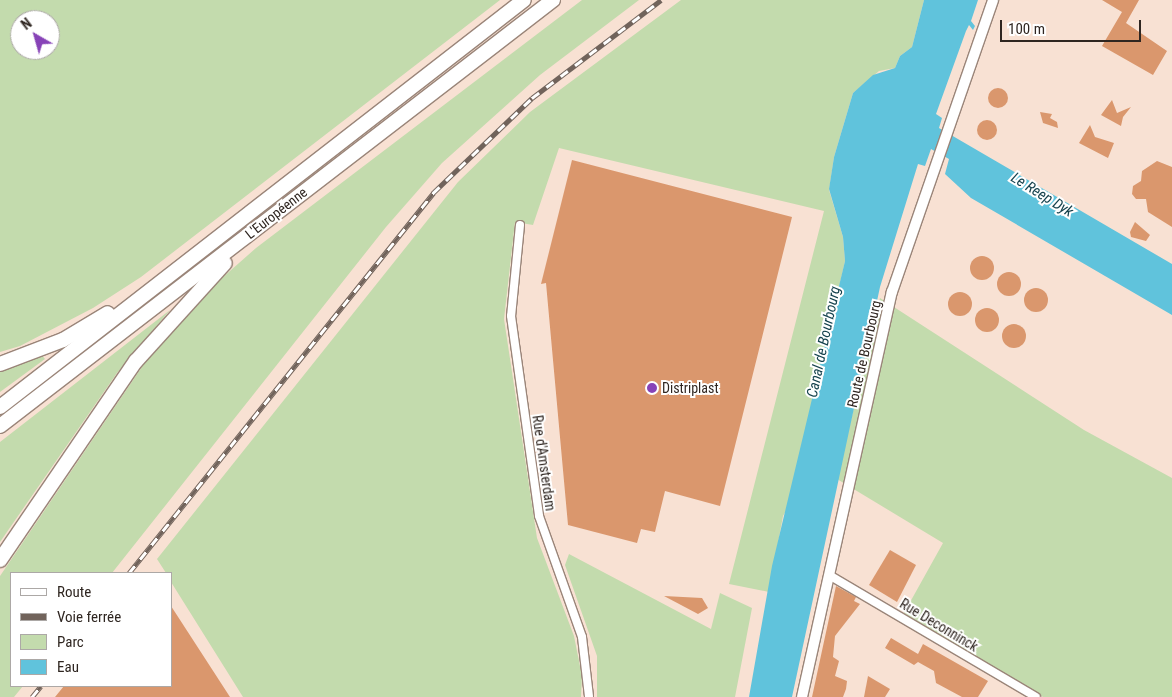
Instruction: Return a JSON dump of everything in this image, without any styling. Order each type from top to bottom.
[{"type":"highway","name":"L'Européenne","points":[[0,408],[524,0]]},
{"type":"highway","name":"L'Européenne","points":[[0,426],[552,0]]},
{"type":"highway","points":[[0,560],[136,361],[192,295],[239,251],[448,81]]},
{"type":"highway","points":[[0,364],[58,343],[103,317],[361,128]]},
{"type":"highway","points":[[0,555],[25,523]]},
{"type":"main road","name":"Route de Bourbourg","points":[[802,697],[890,301],[992,0]]},
{"type":"street","name":"Rue d'Amsterdam","points":[[520,225],[510,309],[540,522],[582,637],[589,697]]},
{"type":"street","name":"Rue Deconninck","points":[[829,575],[1036,697]]},
{"type":"green space","points":[[0,0],[500,0],[141,277],[93,308],[20,346],[0,352]]},
{"type":"green space","points":[[582,0],[639,0],[540,75],[442,163],[386,227],[113,572],[10,572],[10,687],[22,687],[14,697],[0,697],[0,576],[148,358],[213,286],[256,248]]},
{"type":"green space","points":[[681,0],[924,0],[912,47],[900,56],[895,68],[879,71],[853,93],[834,157],[829,190],[843,237],[845,261],[790,504],[783,516],[769,592],[729,584],[824,211],[559,148],[533,225],[515,222],[504,319],[537,538],[574,636],[582,676],[581,697],[243,697],[172,584],[172,572],[165,572],[157,559],[458,182],[530,112]]},
{"type":"green space","points":[[880,298],[1084,430],[1172,478],[1172,697],[1043,697],[904,613],[943,543],[837,479]]},
{"type":"green space","points":[[170,310],[117,373],[0,542],[0,442]]},
{"type":"green space","points":[[41,354],[45,359],[0,392],[0,371]]},
{"type":"green space","points":[[569,554],[711,629],[720,593],[752,608],[735,697],[597,697],[597,656],[565,565]]},
{"type":"water","name":"Le Reep Dyk","points":[[924,0],[978,0],[971,21],[975,26],[973,30],[969,25],[966,31],[936,114],[942,118],[939,128],[1172,264],[1172,315],[971,198],[945,174],[949,159],[931,149],[925,166],[918,164],[880,287],[792,697],[749,697],[772,566],[845,261],[843,237],[829,189],[834,157],[853,93],[873,75],[895,68],[900,56],[912,47]]},
{"type":"building","points":[[1102,0],[1139,0],[1126,23],[1167,51],[1153,75],[1102,46],[1122,12]]},
{"type":"building","points":[[998,88],[1005,91],[1008,98],[1005,105],[998,108],[991,105],[988,98],[991,91]]},
{"type":"building","points":[[1112,100],[1117,113],[1131,107],[1123,117],[1121,126],[1101,115]]},
{"type":"building","points":[[1040,112],[1052,114],[1050,118],[1057,122],[1058,128],[1043,123]]},
{"type":"building","points":[[987,120],[994,123],[997,130],[994,137],[987,140],[980,137],[977,130],[980,123]]},
{"type":"building","points":[[1090,125],[1095,137],[1114,143],[1108,158],[1079,143]]},
{"type":"building","name":"Distriplast","points":[[572,160],[792,217],[720,506],[665,491],[655,532],[641,529],[637,543],[568,525],[546,283],[541,284]]},
{"type":"building","points":[[1157,161],[1172,167],[1172,227],[1148,212],[1146,199],[1136,199],[1132,194],[1133,186],[1141,181],[1142,171]]},
{"type":"building","points":[[1135,222],[1150,235],[1146,241],[1131,237],[1130,232]]},
{"type":"building","points":[[982,256],[987,257],[993,263],[993,273],[987,279],[982,280],[977,279],[971,273],[970,268],[971,263],[977,257]]},
{"type":"building","points":[[1009,272],[1017,276],[1021,284],[1017,292],[1009,296],[1001,292],[997,284],[1001,276]]},
{"type":"building","points":[[1036,288],[1044,292],[1048,300],[1044,308],[1036,312],[1028,308],[1024,300],[1028,292]]},
{"type":"building","points":[[960,292],[968,296],[972,304],[968,312],[960,316],[952,312],[948,304],[952,296]]},
{"type":"building","points":[[987,308],[992,309],[998,315],[998,325],[992,331],[987,332],[982,331],[976,325],[975,320],[976,315],[982,309]]},
{"type":"building","points":[[1014,324],[1022,328],[1026,336],[1022,344],[1014,348],[1006,344],[1002,336],[1006,328]]},
{"type":"building","points":[[890,550],[916,565],[897,602],[869,585]]},
{"type":"building","points":[[836,586],[856,597],[854,601],[860,604],[835,636],[833,657],[839,661],[835,676],[847,681],[846,689],[843,697],[812,697]]},
{"type":"building","points":[[664,596],[702,598],[708,608],[698,614]]},
{"type":"building","points":[[172,608],[230,697],[55,697],[63,687],[172,687]]},
{"type":"building","points":[[891,638],[918,654],[923,644],[988,681],[978,697],[962,697],[936,683],[934,671],[918,662],[914,665],[885,648]]},
{"type":"building","points":[[868,676],[890,689],[885,697],[864,697]]},
{"type":"railway","points":[[130,572],[433,193],[532,98],[661,0]]},
{"type":"railway","points":[[32,697],[40,687]]},
{"type":"place","name":"Distriplast","points":[[652,388]]},
{"type":"water label","name":"Canal de Bourbourg","points":[[824,342]]}]
